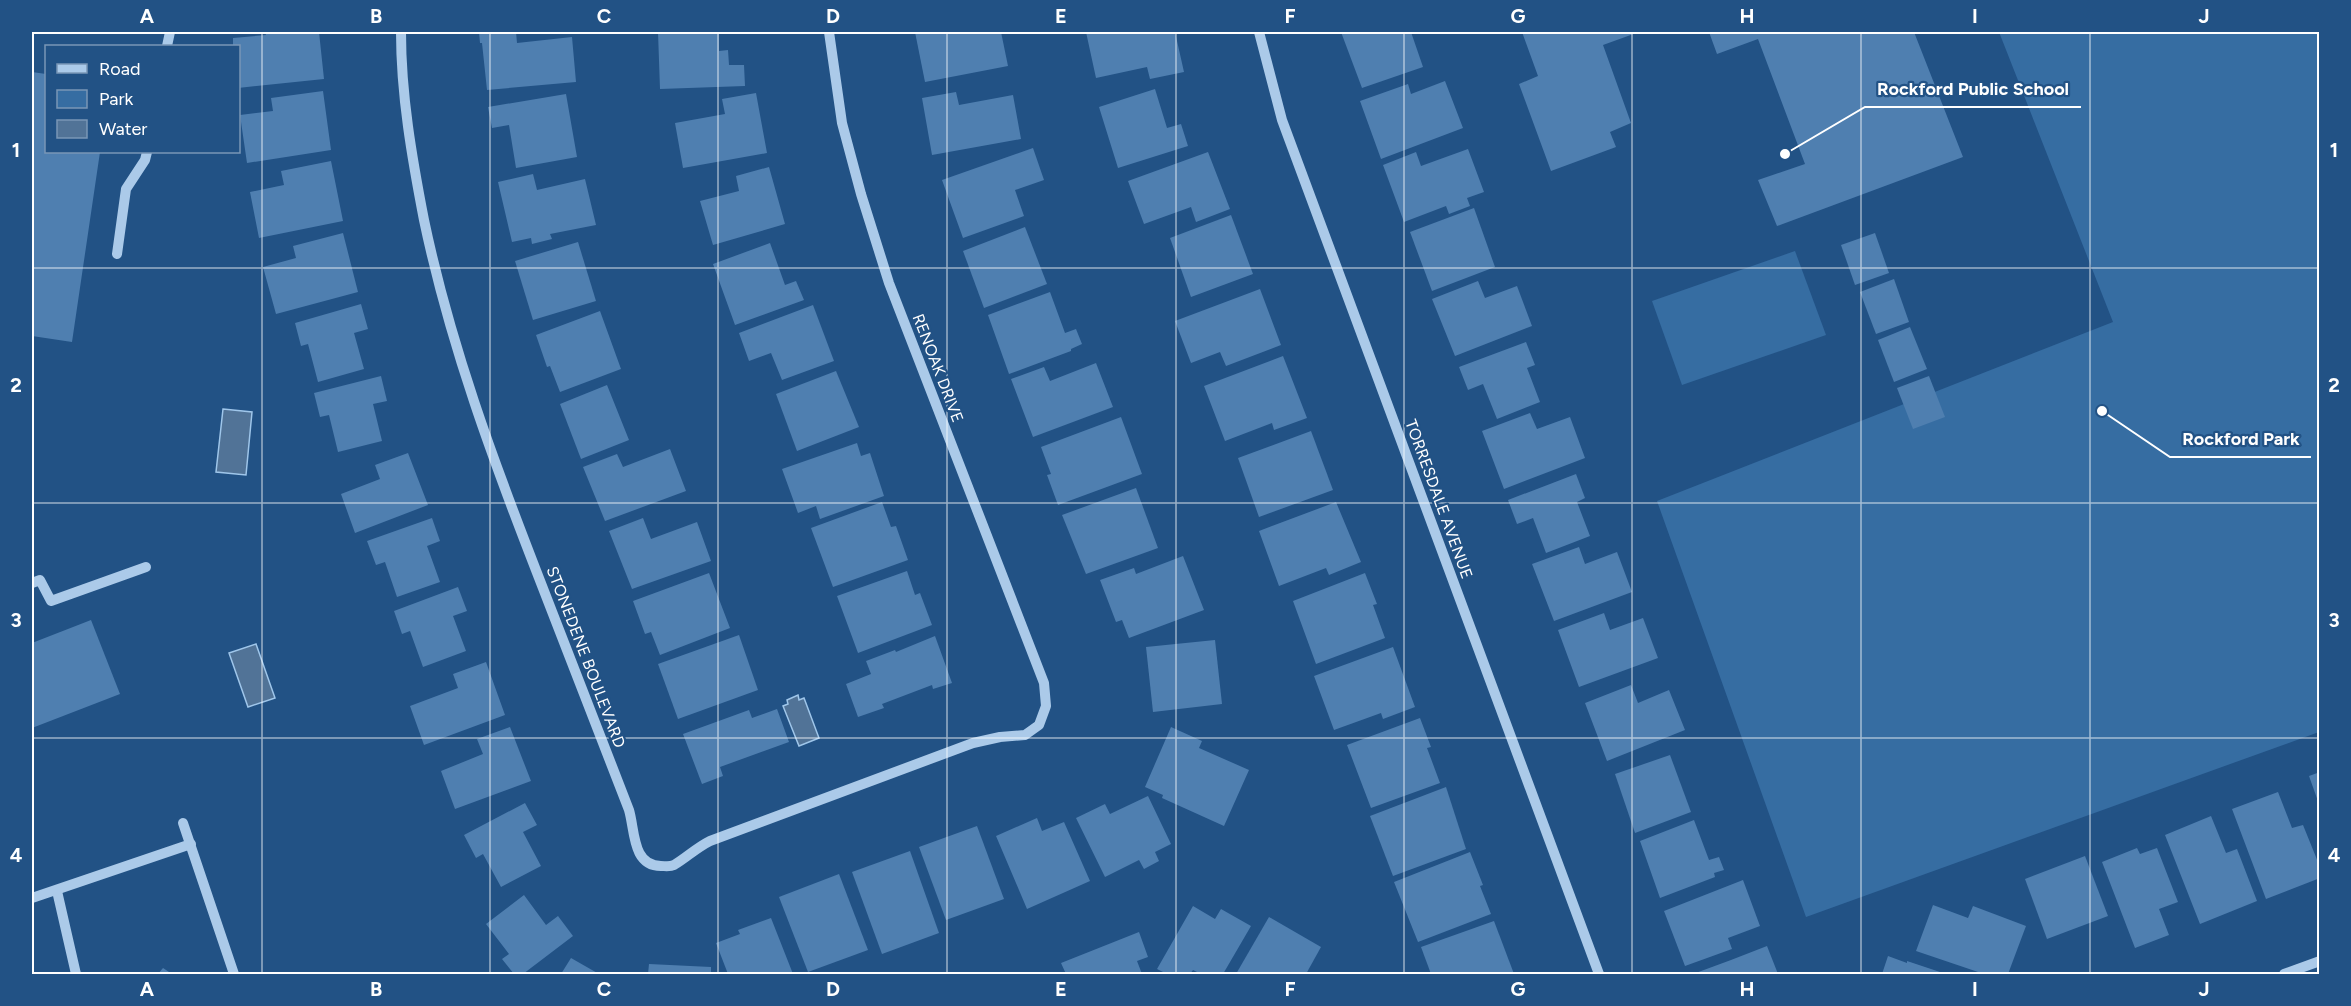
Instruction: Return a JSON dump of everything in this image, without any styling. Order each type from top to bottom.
[{"type":"street","name":"STONEDENE BOULEVARD","points":[[401,32],[401,60],[414,168],[437,280],[463,372],[490,452],[629,810],[634,839],[641,857],[653,866],[672,866],[694,849],[710,841],[973,743],[1024,735],[1039,725],[1046,706]]},
{"type":"street","name":"RENOAK DRIVE","points":[[829,32],[842,123],[889,283],[1044,683],[1046,706]]},
{"type":"street","name":"TORRESDALE AVENUE","points":[[1259,32],[1282,120],[1599,975]]},
{"type":"street","points":[[117,254],[126,189],[145,160],[147,153]]},
{"type":"street","points":[[32,583],[40,580],[51,601],[146,567]]},
{"type":"street","points":[[183,823],[234,975]]},
{"type":"street","points":[[32,898],[190,844]]},
{"type":"street","points":[[57,891],[76,975]]},
{"type":"street","points":[[2284,975],[2319,961]]},
{"type":"green space","points":[[1999,32],[2319,32],[2319,732],[1806,917],[1657,501],[2113,322]]},
{"type":"green space","points":[[1795,251],[1826,335],[1682,385],[1652,301]]},
{"type":"water","points":[[223,409],[252,412],[246,475],[216,472]]},
{"type":"water","points":[[256,644],[275,698],[248,707],[229,653]]},
{"type":"water","points":[[798,695],[799,700],[804,698],[819,738],[799,746],[783,706],[788,704],[787,700]]},
{"type":"building","points":[[265,32],[319,32],[324,79],[240,88],[240,45],[233,45],[233,38],[266,35]]},
{"type":"building","points":[[479,32],[516,32],[517,43],[572,37],[576,82],[487,90]]},
{"type":"building","points":[[658,32],[719,32],[719,51],[728,50],[729,65],[744,65],[745,86],[660,89]]},
{"type":"building","points":[[915,32],[1001,32],[1008,66],[925,82]]},
{"type":"building","points":[[1086,32],[1175,32],[1184,72],[1150,79],[1147,67],[1096,78]]},
{"type":"building","points":[[1341,32],[1411,32],[1423,67],[1362,88]]},
{"type":"building","points":[[1522,32],[1639,32],[1603,45],[1631,123],[1610,132],[1616,147],[1551,171],[1519,84],[1538,76]]},
{"type":"building","points":[[1709,32],[1914,32],[1963,157],[1777,226],[1758,180],[1805,164],[1758,39],[1717,54]]},
{"type":"building","points":[[32,72],[45,74],[45,153],[100,153],[72,342],[32,336]]},
{"type":"building","points":[[1445,81],[1463,128],[1381,159],[1360,101],[1408,84],[1411,94]]},
{"type":"building","points":[[1155,89],[1167,128],[1181,124],[1188,146],[1118,168],[1099,107]]},
{"type":"building","points":[[323,91],[331,150],[247,163],[240,115],[273,111],[271,98]]},
{"type":"building","points":[[956,92],[959,105],[1013,95],[1021,139],[932,155],[922,98]]},
{"type":"building","points":[[756,93],[767,153],[683,168],[675,123],[725,114],[722,99]]},
{"type":"building","points":[[566,94],[577,157],[516,168],[509,125],[492,128],[488,107]]},
{"type":"building","points":[[1033,148],[1044,180],[1015,190],[1024,216],[963,238],[942,180]]},
{"type":"building","points":[[1468,149],[1484,192],[1467,198],[1470,206],[1449,214],[1446,206],[1404,222],[1383,165],[1416,152],[1421,166]]},
{"type":"building","points":[[1208,152],[1230,209],[1196,222],[1191,207],[1144,224],[1128,181]]},
{"type":"building","points":[[331,161],[343,221],[259,238],[250,192],[284,185],[281,171]]},
{"type":"building","points":[[769,167],[785,224],[713,245],[700,201],[739,191],[736,176]]},
{"type":"building","points":[[533,174],[537,190],[585,179],[596,225],[550,234],[552,239],[532,244],[531,238],[512,242],[498,182]]},
{"type":"building","points":[[1474,208],[1495,267],[1432,291],[1410,232]]},
{"type":"building","points":[[1231,215],[1253,274],[1191,297],[1170,238]]},
{"type":"building","points":[[1025,227],[1047,284],[984,308],[963,251]]},
{"type":"building","points":[[343,233],[358,292],[276,314],[263,267],[296,258],[293,246]]},
{"type":"building","points":[[1875,233],[1889,273],[1855,285],[1841,245]]},
{"type":"building","points":[[578,242],[596,301],[533,320],[515,261]]},
{"type":"building","points":[[770,243],[785,285],[796,281],[804,300],[735,325],[713,264]]},
{"type":"building","points":[[1894,279],[1909,322],[1876,334],[1860,292]]},
{"type":"building","points":[[1478,281],[1485,298],[1517,286],[1532,326],[1455,356],[1432,299]]},
{"type":"building","points":[[1260,289],[1281,345],[1226,366],[1220,352],[1191,363],[1175,321]]},
{"type":"building","points":[[1050,292],[1065,333],[1076,329],[1082,344],[1071,351],[1009,374],[988,315]]},
{"type":"building","points":[[361,304],[368,329],[354,333],[364,369],[318,382],[308,344],[301,346],[295,323]]},
{"type":"building","points":[[813,305],[834,361],[782,380],[771,353],[749,361],[739,333]]},
{"type":"building","points":[[600,311],[621,369],[560,392],[550,366],[547,367],[536,335]]},
{"type":"building","points":[[1910,327],[1927,369],[1894,382],[1878,340]]},
{"type":"building","points":[[1526,342],[1535,365],[1527,368],[1540,402],[1497,419],[1483,384],[1468,390],[1459,367]]},
{"type":"building","points":[[1283,356],[1307,418],[1274,430],[1272,423],[1225,441],[1204,386]]},
{"type":"building","points":[[1096,363],[1113,407],[1033,437],[1011,379],[1044,367],[1050,381]]},
{"type":"building","points":[[836,371],[859,427],[797,451],[776,394]]},
{"type":"building","points":[[381,376],[387,401],[373,404],[382,441],[338,452],[329,415],[320,417],[314,393]]},
{"type":"building","points":[[1929,376],[1945,417],[1913,429],[1897,388]]},
{"type":"building","points":[[607,385],[629,440],[581,459],[560,404]]},
{"type":"building","points":[[1530,413],[1537,429],[1570,417],[1585,458],[1504,489],[1482,431]]},
{"type":"building","points":[[1121,417],[1142,474],[1058,505],[1047,475],[1051,474],[1041,447]]},
{"type":"building","points":[[1311,431],[1333,490],[1259,517],[1238,458]]},
{"type":"building","points":[[857,443],[861,456],[870,453],[884,496],[820,519],[816,506],[798,513],[782,469]]},
{"type":"building","points":[[670,449],[686,491],[605,521],[583,467],[617,454],[623,467]]},
{"type":"building","points":[[408,453],[428,505],[355,533],[341,494],[380,479],[375,465]]},
{"type":"building","points":[[1576,474],[1585,498],[1577,502],[1590,536],[1546,553],[1533,518],[1517,524],[1508,500]]},
{"type":"building","points":[[1136,488],[1158,548],[1086,574],[1062,515]]},
{"type":"building","points":[[882,502],[891,527],[896,526],[908,560],[833,587],[811,528]]},
{"type":"building","points":[[1336,502],[1361,562],[1329,575],[1326,568],[1279,586],[1259,531]]},
{"type":"building","points":[[432,518],[440,541],[427,546],[440,582],[397,597],[385,562],[376,565],[367,541]]},
{"type":"building","points":[[643,518],[651,539],[697,522],[711,561],[632,589],[609,531]]},
{"type":"building","points":[[1579,547],[1585,564],[1617,552],[1632,592],[1554,621],[1532,564]]},
{"type":"building","points":[[1183,556],[1204,610],[1129,638],[1122,620],[1116,622],[1100,580],[1134,568],[1136,574]]},
{"type":"building","points":[[907,571],[915,595],[920,593],[932,625],[858,653],[837,596]]},
{"type":"building","points":[[709,573],[730,628],[660,655],[651,632],[645,634],[633,601]]},
{"type":"building","points":[[1365,573],[1377,604],[1373,605],[1385,638],[1316,664],[1293,601]]},
{"type":"building","points":[[458,587],[467,611],[453,616],[466,651],[423,667],[410,631],[402,634],[394,611]]},
{"type":"building","points":[[1604,613],[1610,630],[1643,618],[1658,658],[1579,687],[1558,630]]},
{"type":"building","points":[[91,620],[120,694],[32,728],[32,643]]},
{"type":"building","points":[[739,635],[758,690],[678,719],[658,664]]},
{"type":"building","points":[[935,636],[952,683],[933,689],[932,685],[882,704],[884,708],[858,717],[846,684],[871,674],[866,661]]},
{"type":"building","points":[[1215,640],[1222,704],[1153,712],[1146,647]]},
{"type":"building","points":[[1393,647],[1415,707],[1383,719],[1381,713],[1334,730],[1314,676]]},
{"type":"building","points":[[486,662],[505,715],[424,745],[410,706],[458,688],[453,674]]},
{"type":"building","points":[[1631,685],[1638,703],[1669,690],[1685,730],[1607,761],[1585,703]]},
{"type":"building","points":[[777,709],[789,742],[720,767],[723,776],[702,784],[683,734],[749,710],[752,718]]},
{"type":"building","points":[[1420,718],[1431,747],[1427,748],[1440,783],[1371,808],[1347,745]]},
{"type":"building","points":[[510,727],[531,781],[455,809],[441,771],[483,754],[477,739]]},
{"type":"building","points":[[1171,727],[1202,741],[1199,748],[1249,770],[1224,826],[1162,798],[1163,795],[1145,787]]},
{"type":"building","points":[[1670,755],[1691,812],[1635,833],[1615,774]]},
{"type":"building","points":[[2320,772],[2320,804],[2319,804],[2309,776]]},
{"type":"building","points":[[1446,787],[1466,849],[1393,876],[1370,816]]},
{"type":"building","points":[[2278,792],[2292,828],[2303,825],[2320,867],[2320,878],[2266,899],[2232,809]]},
{"type":"building","points":[[1148,796],[1171,844],[1155,852],[1159,861],[1144,869],[1139,860],[1105,877],[1076,818],[1105,804],[1110,814]]},
{"type":"building","points":[[525,803],[537,825],[523,832],[541,866],[501,887],[483,854],[476,858],[464,835]]},
{"type":"building","points":[[2211,816],[2226,853],[2237,849],[2257,901],[2200,924],[2165,835]]},
{"type":"building","points":[[1037,818],[1042,831],[1064,822],[1090,881],[1027,909],[996,836]]},
{"type":"building","points":[[1694,820],[1709,860],[1719,857],[1724,870],[1714,873],[1715,877],[1660,898],[1640,841]]},
{"type":"building","points":[[977,826],[1004,899],[946,920],[919,847]]},
{"type":"building","points":[[2137,848],[2140,854],[2157,848],[2178,902],[2159,909],[2169,935],[2135,948],[2102,862]]},
{"type":"building","points":[[910,851],[939,933],[882,954],[852,872]]},
{"type":"building","points":[[1470,852],[1491,914],[1418,942],[1394,882]]},
{"type":"building","points":[[2085,856],[2108,916],[2047,939],[2025,879]]},
{"type":"building","points":[[839,874],[868,950],[808,972],[779,897]]},
{"type":"building","points":[[1743,880],[1760,926],[1728,938],[1732,949],[1685,966],[1664,911]]},
{"type":"building","points":[[524,895],[546,925],[558,916],[573,936],[523,974],[514,974],[502,959],[509,954],[486,924]]},
{"type":"building","points":[[1933,905],[1968,918],[1973,906],[2026,926],[2008,974],[1984,974],[1916,951]]},
{"type":"building","points":[[1193,906],[1215,919],[1221,909],[1251,926],[1223,974],[1201,974],[1193,970],[1190,974],[1167,974],[1157,969]]},
{"type":"building","points":[[1269,917],[1321,947],[1306,974],[1236,974]]},
{"type":"building","points":[[771,918],[793,974],[728,974],[716,943],[740,934],[738,930]]},
{"type":"building","points":[[1494,921],[1514,974],[1431,974],[1421,947]]},
{"type":"building","points":[[1139,932],[1148,957],[1137,961],[1142,974],[1066,974],[1061,963]]},
{"type":"building","points":[[1767,946],[1778,974],[1693,974],[1731,960]]},
{"type":"building","points":[[1888,956],[1907,963],[1907,961],[1946,974],[1882,974]]},
{"type":"building","points":[[571,958],[599,974],[561,974]]},
{"type":"building","points":[[649,964],[711,967],[711,974],[648,974]]},
{"type":"building","points":[[163,968],[172,974],[158,974]]},
{"type":"place","name":"Rockford Public School","points":[[1785,154]]},
{"type":"place","name":"Rockford Park","points":[[2102,411]]}]
